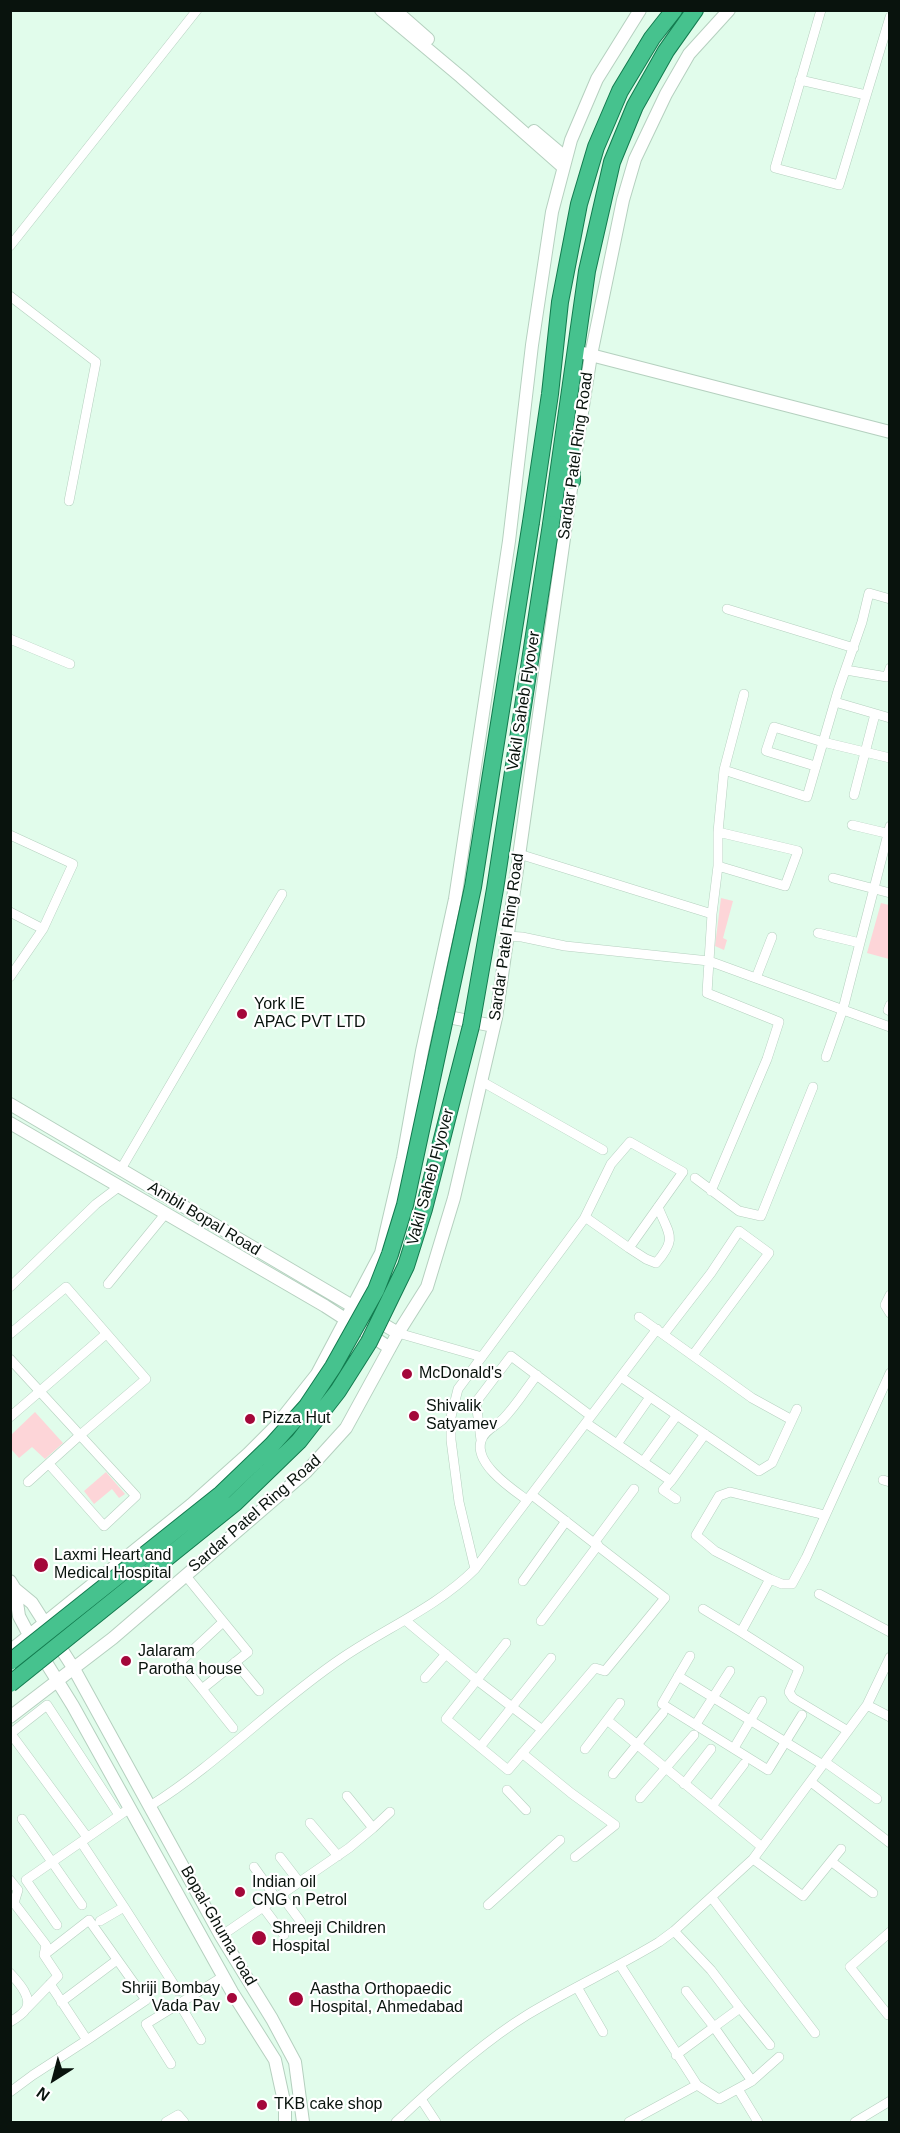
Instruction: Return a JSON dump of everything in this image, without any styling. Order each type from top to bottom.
[{"type":"highway","points":[[531,517],[545,428],[560,302],[579,204],[596,147],[620,91],[652,38],[674,10]]},
{"type":"highway","name":"Sardar Patel Ring Road","points":[[557,517],[569,385],[583,353],[587,271],[612,162],[635,106],[666,51],[695,10]]},
{"type":"highway","points":[[569,385],[572,481]]},
{"type":"highway","name":"Vakil Saheb Flyover","points":[[10,1662],[221,1494],[272,1445],[307,1406],[333,1367],[376,1290],[405,1206],[473,887],[531,517]]},
{"type":"highway","name":"Vakil Saheb Flyover","points":[[10,1684],[235,1503],[299,1441],[338,1391],[369,1342],[406,1266],[424,1209],[471,1026],[557,517]]},
{"type":"street","points":[[10,246],[197,10]]},
{"type":"street","points":[[381,10],[565,163]]},
{"type":"street","points":[[395,10],[565,163]]},
{"type":"street","points":[[10,1651],[164,1526],[248,1454],[275,1427],[317,1374],[381,1253],[404,1158],[430,1014],[455,898],[513,508],[552,212],[571,140],[597,79],[640,10]]},
{"type":"street","name":"Sardar Patel Ring Road","points":[[10,1717],[74,1669],[186,1576],[322,1456],[356,1413],[398,1333],[427,1287],[454,1198],[494,1026],[519,854],[557,517],[572,481],[583,353],[635,159],[666,94],[689,54],[729,10]]},
{"type":"street","points":[[821,10],[775,168],[839,185],[890,17]]},
{"type":"street","points":[[800,80],[866,94]]},
{"type":"street","points":[[10,296],[96,362],[69,501]]},
{"type":"street","points":[[583,353],[890,432]]},
{"type":"street","points":[[523,424],[545,428]]},
{"type":"street","points":[[513,508],[531,517]]},
{"type":"street","points":[[724,770],[807,796],[869,593],[890,599]]},
{"type":"street","points":[[727,609],[854,648]]},
{"type":"street","points":[[10,639],[70,664]]},
{"type":"street","points":[[846,670],[889,674]]},
{"type":"street","points":[[711,1191],[768,1059],[779,1022],[707,993],[724,770],[744,694]]},
{"type":"street","points":[[835,702],[890,718]]},
{"type":"street","points":[[854,795],[874,718]]},
{"type":"street","points":[[815,766],[766,751],[774,727],[823,742],[890,758]]},
{"type":"street","points":[[826,1057],[843,1009],[889,831],[852,825]]},
{"type":"street","points":[[718,832],[798,851],[785,886],[718,866]]},
{"type":"street","points":[[10,835],[73,864],[43,929],[10,977]]},
{"type":"street","points":[[519,854],[712,914]]},
{"type":"street","points":[[832,878],[890,893]]},
{"type":"street","points":[[121,1170],[282,894]]},
{"type":"street","points":[[10,912],[43,929]]},
{"type":"street","points":[[818,933],[860,943]]},
{"type":"street","points":[[507,936],[566,946],[709,961],[890,1027]]},
{"type":"street","points":[[756,978],[772,937]]},
{"type":"street","points":[[890,1005],[888,1011],[890,1011]]},
{"type":"street","points":[[430,1014],[494,1026]]},
{"type":"street","points":[[481,1081],[603,1150]]},
{"type":"street","points":[[695,1178],[739,1211],[761,1216],[813,1087]]},
{"type":"street","name":"Ambli Bopal Road","points":[[10,1104],[398,1333]]},
{"type":"street","name":"Ambli Bopal Road","points":[[10,1122],[390,1348]]},
{"type":"street","points":[[475,1569],[459,1502],[451,1440],[451,1417],[458,1389],[585,1217],[610,1164],[630,1142],[683,1172],[629,1248]]},
{"type":"street","points":[[10,1287],[96,1204],[120,1186]]},
{"type":"street","points":[[585,1217],[629,1248],[656,1263],[669,1248],[670,1238],[658,1207]]},
{"type":"street","points":[[108,1284],[166,1214]]},
{"type":"street","points":[[150,1806],[187,1781],[342,1658],[463,1581],[475,1569],[621,1377],[711,1273],[739,1231],[769,1253],[693,1355]]},
{"type":"street","points":[[10,1334],[66,1287],[146,1379],[28,1482]]},
{"type":"street","points":[[890,1295],[885,1305],[890,1313]]},
{"type":"street","points":[[639,1317],[752,1398],[792,1420]]},
{"type":"street","points":[[398,1333],[482,1357]]},
{"type":"street","points":[[10,1417],[106,1334]]},
{"type":"street","points":[[506,1643],[446,1719],[508,1770],[595,1668],[605,1671],[665,1598],[566,1521],[491,1471],[481,1452],[476,1402],[507,1360],[512,1356],[617,1444],[670,1481]]},
{"type":"street","points":[[10,1359],[136,1496],[105,1526],[50,1464]]},
{"type":"street","points":[[825,1515],[730,1492],[719,1496],[696,1535],[715,1551],[770,1579],[782,1584],[792,1584],[825,1515],[890,1374]]},
{"type":"street","points":[[481,1440],[492,1426],[501,1421],[512,1409],[537,1375]]},
{"type":"street","points":[[621,1377],[759,1471],[771,1463],[796,1409]]},
{"type":"street","points":[[617,1444],[650,1396]]},
{"type":"street","points":[[643,1462],[678,1415]]},
{"type":"street","points":[[676,1499],[663,1490],[705,1434]]},
{"type":"street","points":[[541,1621],[634,1489]]},
{"type":"street","points":[[523,1581],[566,1521]]},
{"type":"street","points":[[186,1576],[248,1652],[202,1689]]},
{"type":"street","points":[[741,1632],[770,1579]]},
{"type":"street","points":[[13,1585],[19,1616],[28,1635],[73,1706],[124,1811]]},
{"type":"street","name":"Bopal-Ghuma road","points":[[13,1585],[32,1604],[74,1669],[221,1936],[272,2019],[295,2062],[303,2122]]},
{"type":"street","points":[[819,1594],[890,1632]]},
{"type":"street","points":[[703,1609],[799,1669],[789,1692],[793,1698],[848,1731]]},
{"type":"street","points":[[405,1620],[478,1681],[541,1729]]},
{"type":"street","points":[[223,1622],[180,1662],[233,1728]]},
{"type":"street","points":[[425,1678],[446,1654]]},
{"type":"street","points":[[690,1656],[662,1704],[768,1770],[802,1714]]},
{"type":"street","points":[[396,2122],[477,2052],[525,2017],[659,1942],[712,1898],[753,1859],[811,1782],[867,1705],[890,1657]]},
{"type":"street","points":[[480,1747],[551,1658]]},
{"type":"street","points":[[235,1662],[259,1691]]},
{"type":"street","points":[[696,1724],[730,1671]]},
{"type":"street","points":[[678,1676],[785,1742],[824,1763],[877,1799]]},
{"type":"street","points":[[734,1748],[762,1701]]},
{"type":"street","points":[[585,1749],[620,1703]]},
{"type":"street","points":[[177,1991],[84,1839],[11,1734],[47,1705],[124,1811],[275,2060],[285,2106],[285,2122]]},
{"type":"street","points":[[867,1705],[890,1717]]},
{"type":"street","points":[[613,1774],[663,1713]]},
{"type":"street","points":[[607,1720],[762,1847]]},
{"type":"street","points":[[640,1798],[694,1735]]},
{"type":"street","points":[[684,1784],[711,1749]]},
{"type":"street","points":[[522,1752],[571,1793],[615,1825],[575,1857]]},
{"type":"street","points":[[712,1806],[744,1764]]},
{"type":"street","points":[[811,1782],[890,1843]]},
{"type":"street","points":[[507,1790],[526,1810]]},
{"type":"street","points":[[347,1796],[373,1828]]},
{"type":"street","points":[[57,1925],[26,1880],[124,1811]]},
{"type":"street","points":[[221,1936],[338,1856],[390,1812]]},
{"type":"street","points":[[22,1820],[82,1905]]},
{"type":"street","points":[[310,1823],[338,1856]]},
{"type":"street","points":[[488,1905],[560,1840]]},
{"type":"street","points":[[753,1859],[803,1896],[841,1850]]},
{"type":"street","points":[[280,1857],[300,1883]]},
{"type":"street","points":[[832,1862],[873,1893]]},
{"type":"street","points":[[254,1867],[301,1922]]},
{"type":"street","points":[[10,1880],[18,1890],[12,1904],[46,1945],[44,1955],[58,1976],[10,2022]]},
{"type":"street","points":[[712,1898],[815,2033]]},
{"type":"street","points":[[100,1922],[124,1906]]},
{"type":"street","points":[[262,1907],[284,1935]]},
{"type":"street","points":[[10,2092],[146,2000],[89,1920],[44,1955]]},
{"type":"street","points":[[674,1931],[711,1970],[770,2045]]},
{"type":"street","points":[[888,1936],[850,1967],[888,2015]]},
{"type":"street","points":[[61,2002],[117,1960]]},
{"type":"street","points":[[620,1965],[697,2085],[719,2099],[752,2081],[779,2057]]},
{"type":"street","points":[[10,1973],[26,1995],[26,2009]]},
{"type":"street","points":[[171,2064],[146,2024],[224,1976]]},
{"type":"street","points":[[50,1984],[87,2040]]},
{"type":"street","points":[[577,1987],[603,2032]]},
{"type":"street","points":[[686,1991],[752,2081]]},
{"type":"street","points":[[179,2003],[201,2040]]},
{"type":"street","points":[[676,2055],[740,2008]]},
{"type":"street","points":[[629,2122],[697,2085]]},
{"type":"street","points":[[738,2089],[758,2122]]},
{"type":"street","points":[[421,2099],[436,2122]]},
{"type":"street","points":[[855,2122],[890,2101]]},
{"type":"street","points":[[166,2122],[178,2115],[184,2122]]},
{"type":"shaded area","points":[[721,898],[733,901],[723,938],[727,940],[724,950],[715,946]]},
{"type":"shaded area","points":[[881,903],[889,905],[889,959],[867,953]]},
{"type":"shaded area","points":[[35,1412],[63,1443],[45,1459],[32,1447],[19,1458],[11,1449],[11,1435]]},
{"type":"shaded area","points":[[106,1472],[125,1494],[119,1498],[112,1489],[94,1504],[84,1491]]},
{"type":"place","name":"York IE APAC PVT LTD","points":[[242,1014]]},
{"type":"place","name":"McDonald's","points":[[407,1374]]},
{"type":"place","name":"Shivalik Satyamev","points":[[414,1416]]},
{"type":"place","name":"Pizza Hut","points":[[250,1419]]},
{"type":"place","name":"Laxmi Heart and Medical Hospital","points":[[41,1565]]},
{"type":"place","name":"Jalaram Parotha house","points":[[126,1661]]},
{"type":"place","name":"Indian oil CNG n Petrol","points":[[240,1892]]},
{"type":"place","name":"Shreeji Children Hospital","points":[[259,1938]]},
{"type":"place","name":"Shriji Bombay Vada Pav","points":[[232,1998]]},
{"type":"place","name":"Aastha Orthopaedic Hospital, Ahmedabad","points":[[296,1999]]},
{"type":"place","name":"TKB cake shop","points":[[262,2105]]}]
